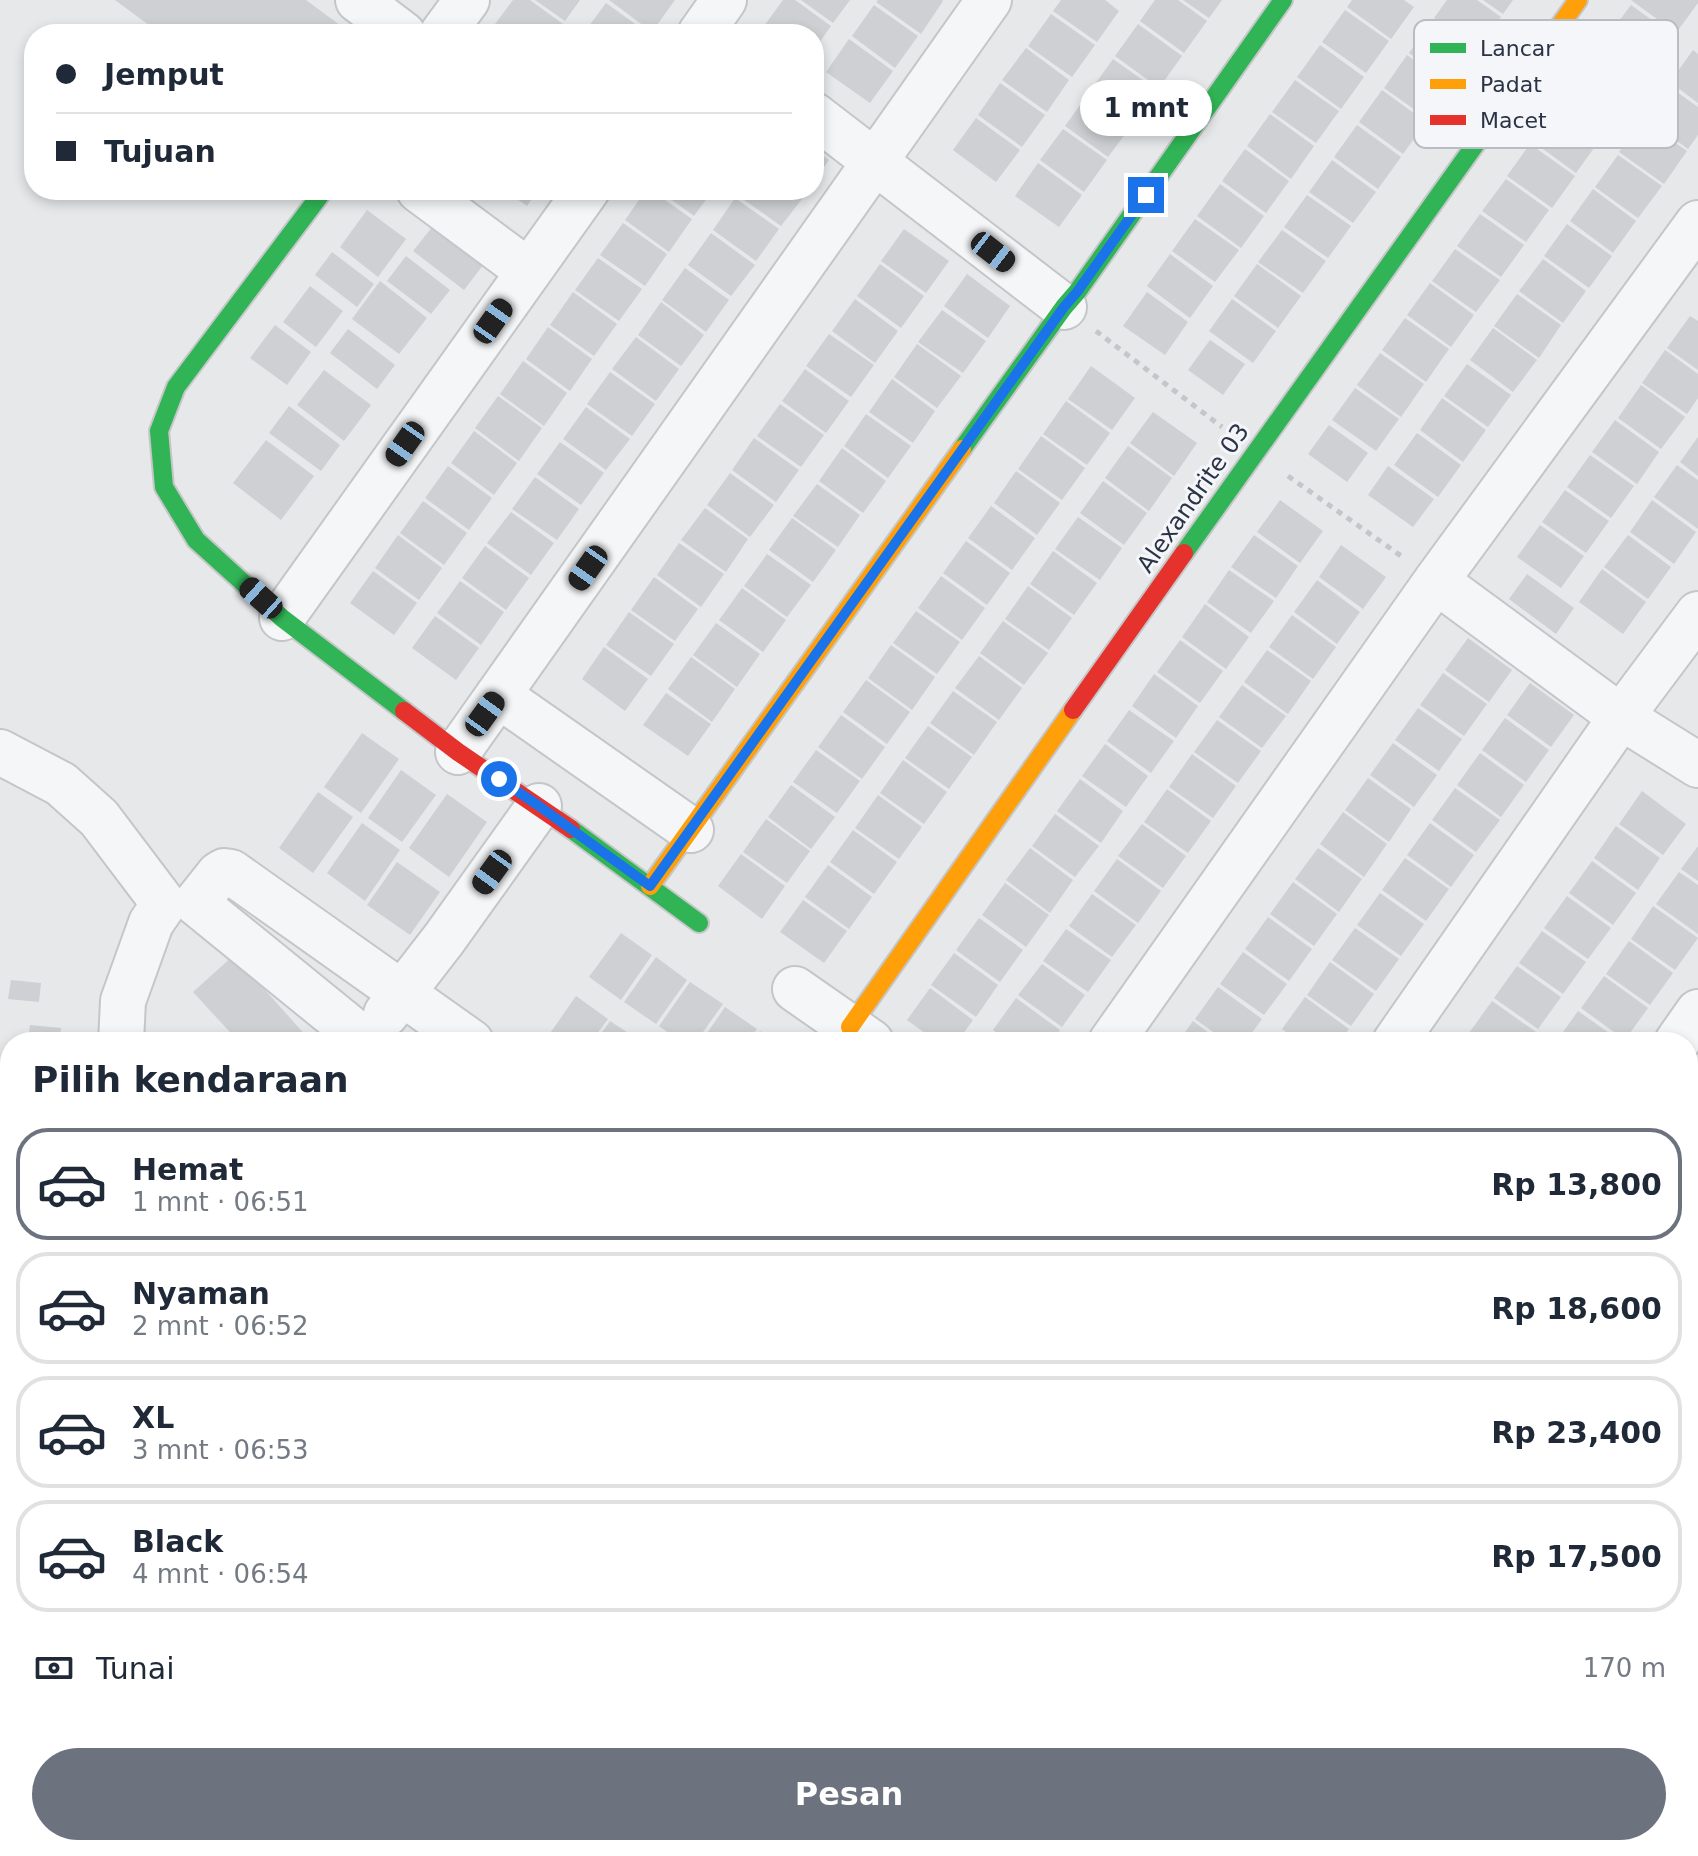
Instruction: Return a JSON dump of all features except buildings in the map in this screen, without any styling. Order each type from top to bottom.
[{"type":"street","points":[[358,0],[390,24]]},
{"type":"street","points":[[449,24],[467,0]]},
{"type":"street","points":[[458,752],[989,0]]},
{"type":"street","points":[[650,886],[1283,0]]},
{"type":"street","name":"Alexandrite 03","points":[[1564,20],[1578,0]]},
{"type":"street","points":[[824,122],[1064,307]]},
{"type":"street","name":"Alexandrite 03","points":[[861,1032],[1255,452],[1472,148]]},
{"type":"street","points":[[316,200],[176,387],[159,431],[164,487],[196,540],[282,618],[458,752],[539,806],[699,923]]},
{"type":"street","points":[[432,200],[528,271]]},
{"type":"street","points":[[282,618],[580,200]]},
{"type":"street","points":[[1118,1032],[1436,581],[1698,223]]},
{"type":"street","points":[[1436,581],[1621,717],[1698,765]]},
{"type":"street","points":[[1402,1032],[1621,717],[1698,614]]},
{"type":"street","points":[[498,695],[691,830]]},
{"type":"street","points":[[0,752],[61,784],[99,818],[180,904],[353,1032]]},
{"type":"street","points":[[373,1032],[539,806]]},
{"type":"street","points":[[121,1032],[123,1001],[151,923],[224,871],[231,872],[457,1032]]},
{"type":"street","points":[[795,989],[857,1032]]},
{"type":"street","points":[[1684,1032],[1698,1012]]},
{"type":"traffic: fast","points":[[962,449],[1283,0]]},
{"type":"traffic: fast","points":[[1184,553],[1473,148]]},
{"type":"traffic: fast","points":[[316,200],[176,387],[159,431],[164,487],[196,540],[282,618],[404,711]]},
{"type":"traffic: fast","points":[[571,829],[699,923]]},
{"type":"traffic: slow","points":[[1564,20],[1578,0]]},
{"type":"traffic: slow","points":[[650,886],[962,449]]},
{"type":"traffic: slow","points":[[850,1027],[1073,710]]},
{"type":"traffic: jam","points":[[1073,710],[1184,553]]},
{"type":"traffic: jam","points":[[404,711],[571,829]]},
{"type":"route","points":[[499,779],[650,886],[1146,195]]}]
